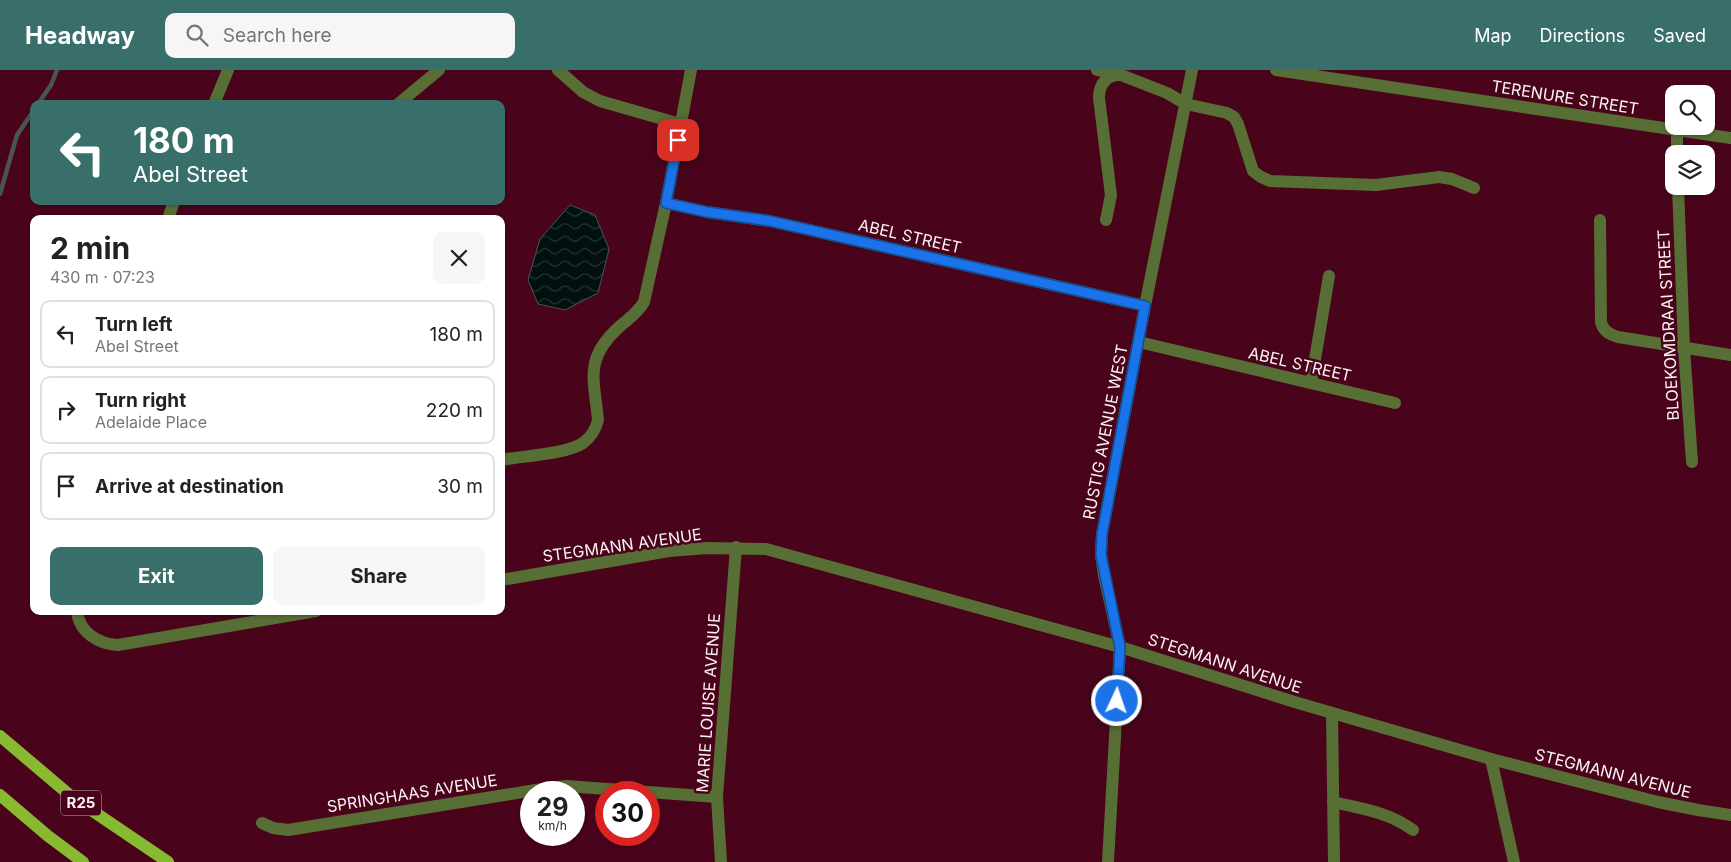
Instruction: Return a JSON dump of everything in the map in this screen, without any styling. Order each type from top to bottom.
[{"type":"main road","name":"R25","points":[[0,736],[72,797],[168,862]]},
{"type":"main road","name":"R25","points":[[0,795],[48,836],[83,862]]},
{"type":"street","points":[[216,100],[228,70]]},
{"type":"street","points":[[406,100],[439,70]]},
{"type":"street","points":[[558,70],[583,92],[600,101],[680,124]]},
{"type":"street","points":[[505,459],[571,449],[584,442],[596,426],[598,420],[593,366],[596,354],[618,328],[637,313],[644,302],[666,203],[691,70]]},
{"type":"street","points":[[1097,70],[1121,75],[1167,93],[1186,104],[1234,116],[1253,170],[1261,177],[1270,181],[1282,183],[1376,185],[1440,178],[1452,179],[1474,188]]},
{"type":"street","name":"RUSTIG AVENUE WEST","points":[[1108,862],[1120,647],[1101,555],[1102,534],[1192,70]]},
{"type":"street","name":"TERENURE STREET","points":[[1276,70],[1665,128]]},
{"type":"street","points":[[1106,220],[1110,195],[1099,92],[1107,78],[1114,74]]},
{"type":"street","name":"TERENURE STREET","points":[[1710,135],[1731,138]]},
{"type":"street","name":"BLOEKOMDRAAI STREET","points":[[1678,195],[1684,348],[1692,462]]},
{"type":"street","name":"ABEL STREET","points":[[666,203],[707,212],[770,221],[1145,306]]},
{"type":"street","points":[[1600,220],[1602,327],[1610,334],[1618,337],[1731,355]]},
{"type":"street","points":[[1310,383],[1329,276]]},
{"type":"street","name":"ABEL STREET","points":[[1139,342],[1395,403]]},
{"type":"street","name":"STEGMANN AVENUE","points":[[505,579],[669,551],[736,547],[766,549],[1120,647],[1332,713],[1491,759],[1658,802],[1731,815]]},
{"type":"street","name":"MARIE LOUISE AVENUE","points":[[721,862],[718,798],[736,547]]},
{"type":"street","points":[[78,615],[87,633],[96,640],[106,644],[118,645],[293,615]]},
{"type":"street","points":[[1332,713],[1334,862]]},
{"type":"street","points":[[1491,759],[1514,862]]},
{"type":"street","name":"SPRINGHAAS AVENUE","points":[[262,824],[288,830],[566,786],[718,798]]},
{"type":"street","points":[[1333,802],[1383,813],[1413,830]]},
{"type":"water","points":[[570,205],[595,215],[609,249],[598,293],[565,310],[538,304],[528,280],[540,239]]},
{"type":"waterway","points":[[41,100],[51,85],[57,70]]},
{"type":"waterway","points":[[0,194],[17,135],[30,116]]},
{"type":"route","points":[[678,140],[666,203],[707,212],[770,221],[1145,306],[1102,534],[1101,555],[1104,575],[1120,647],[1117,701]]}]
